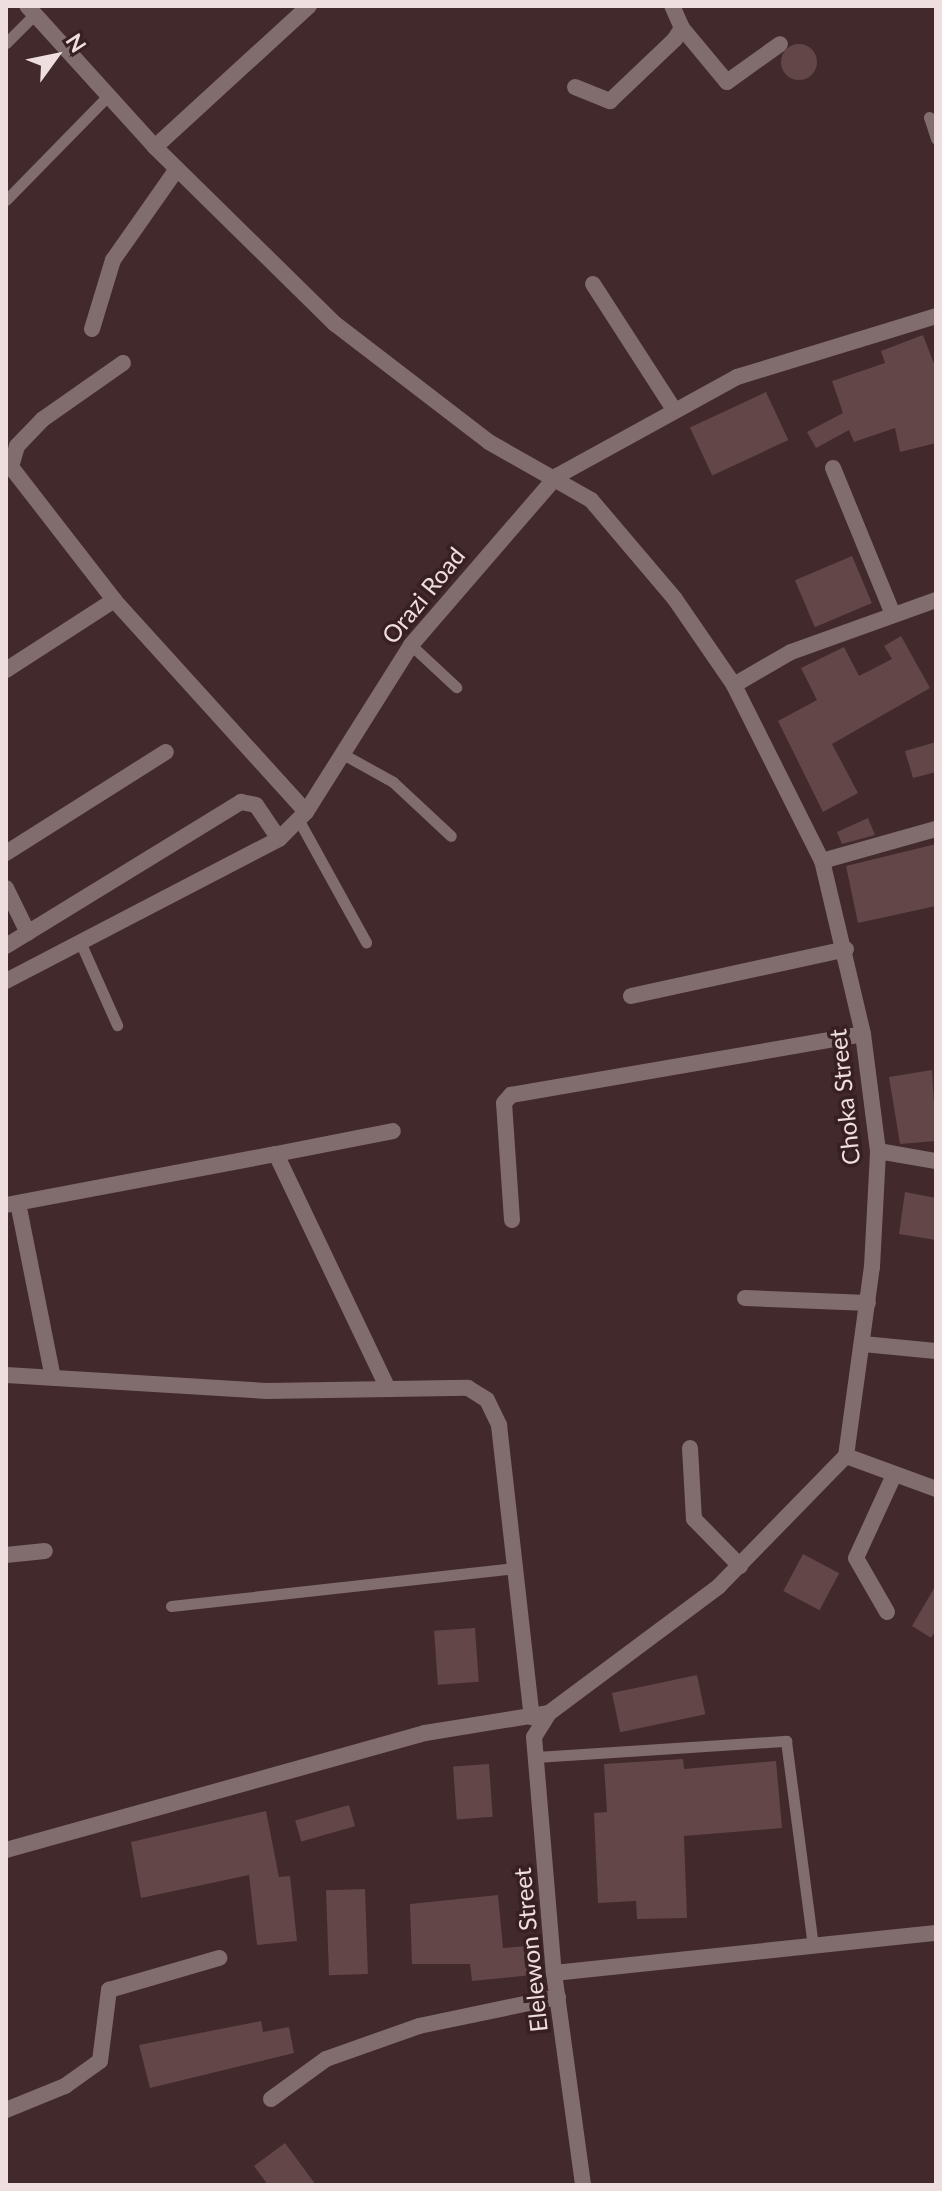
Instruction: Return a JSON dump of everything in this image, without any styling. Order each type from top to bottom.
[{"type":"street","points":[[155,147],[309,6]]},
{"type":"street","points":[[672,6],[682,28],[727,82],[780,44]]},
{"type":"street","name":"Choka Street","points":[[31,10],[177,169],[409,386],[511,457],[557,476],[621,529],[734,685],[822,861],[846,949],[863,1034],[878,1151],[868,1303],[846,1456]]},
{"type":"street","points":[[575,87],[610,101],[682,28]]},
{"type":"street","points":[[92,329],[113,260],[177,169]]},
{"type":"street","points":[[593,284],[673,408]]},
{"type":"street","name":"Orazi Road","points":[[6,981],[279,839],[302,815],[411,645],[557,476],[673,408],[804,353],[936,316]]},
{"type":"street","points":[[123,363],[43,419],[11,459],[18,479],[114,600],[302,815]]},
{"type":"street","points":[[833,468],[893,614]]},
{"type":"street","points":[[6,670],[114,600]]},
{"type":"street","points":[[734,685],[791,652],[936,600]]},
{"type":"street","points":[[6,853],[166,752]]},
{"type":"street","points":[[6,946],[241,802],[256,805],[279,839]]},
{"type":"street","points":[[822,861],[936,829]]},
{"type":"street","points":[[6,888],[28,933]]},
{"type":"street","points":[[631,996],[846,949]]},
{"type":"street","points":[[512,1220],[504,1103],[511,1095],[863,1034]]},
{"type":"street","points":[[53,1378],[12,1204],[393,1131]]},
{"type":"street","points":[[878,1151],[936,1161]]},
{"type":"street","points":[[276,1154],[387,1387]]},
{"type":"street","points":[[745,1298],[868,1303]]},
{"type":"street","points":[[863,1344],[936,1351]]},
{"type":"street","points":[[6,1375],[267,1391],[468,1388],[487,1400],[499,1425],[515,1568],[540,1715]]},
{"type":"street","points":[[690,1448],[694,1519],[740,1566]]},
{"type":"street","points":[[6,1850],[425,1733],[540,1715],[740,1566],[846,1456],[893,1477],[936,1489]]},
{"type":"street","points":[[887,1612],[856,1558],[893,1477]]},
{"type":"street","points":[[6,1555],[45,1551]]},
{"type":"street","name":"Elelewon Street","points":[[540,1715],[534,1737],[554,1973],[583,2185]]},
{"type":"street","points":[[554,1973],[936,1933]]},
{"type":"street","points":[[6,2110],[65,2086],[100,2061],[109,1990],[219,1958]]},
{"type":"street","points":[[271,2099],[339,2054],[419,2026],[558,1997]]},
{"type":"lane","points":[[6,43],[31,10]]},
{"type":"lane","points":[[6,200],[108,96]]},
{"type":"lane","points":[[929,117],[936,139]]},
{"type":"lane","points":[[411,645],[456,687]]},
{"type":"lane","points":[[341,753],[393,782],[451,836]]},
{"type":"lane","points":[[302,815],[366,942]]},
{"type":"lane","points":[[81,944],[117,1025]]},
{"type":"lane","points":[[171,1606],[515,1568]]},
{"type":"lane","points":[[536,1757],[786,1741],[813,1946]]},
{"type":"building","points":[[799,44],[812,49],[817,62],[812,75],[799,80],[786,75],[781,62],[786,49]]},
{"type":"building","points":[[923,335],[936,369],[936,443],[900,452],[895,428],[854,442],[849,430],[816,448],[807,432],[843,413],[832,381],[885,363],[881,351]]},
{"type":"building","points":[[766,392],[788,440],[712,476],[690,427]]},
{"type":"building","points":[[852,556],[872,603],[815,627],[795,580]]},
{"type":"building","points":[[901,636],[930,688],[832,744],[858,793],[823,812],[778,721],[817,700],[801,668],[844,647],[859,676],[892,659],[884,646]]},
{"type":"building","points":[[936,742],[936,772],[913,778],[905,751]]},
{"type":"building","points":[[868,818],[875,835],[842,844],[837,832]]},
{"type":"building","points":[[936,844],[936,906],[858,923],[846,866]]},
{"type":"building","points":[[932,1070],[936,1141],[900,1144],[889,1077]]},
{"type":"building","points":[[905,1192],[936,1198],[936,1240],[899,1234]]},
{"type":"building","points":[[803,1554],[839,1573],[819,1610],[783,1591]]},
{"type":"building","points":[[936,1585],[936,1630],[931,1638],[912,1626]]},
{"type":"building","points":[[475,1628],[479,1682],[438,1685],[434,1631]]},
{"type":"building","points":[[697,1675],[705,1714],[620,1732],[612,1693]]},
{"type":"building","points":[[683,1759],[684,1769],[776,1761],[782,1828],[684,1836],[687,1918],[637,1919],[636,1901],[598,1903],[594,1813],[607,1812],[604,1764]]},
{"type":"building","points":[[489,1764],[493,1817],[457,1819],[453,1767]]},
{"type":"building","points":[[349,1805],[355,1826],[301,1842],[295,1820]]},
{"type":"building","points":[[266,1811],[279,1877],[290,1876],[297,1941],[257,1945],[249,1875],[141,1898],[131,1842]]},
{"type":"building","points":[[365,1889],[368,1974],[329,1975],[326,1890]]},
{"type":"building","points":[[498,1895],[503,1948],[529,1946],[532,1975],[472,1981],[470,1964],[412,1964],[410,1904]]},
{"type":"building","points":[[261,2021],[263,2032],[289,2027],[294,2053],[150,2088],[139,2045]]},
{"type":"building","points":[[285,2143],[316,2185],[268,2185],[254,2166]]}]
